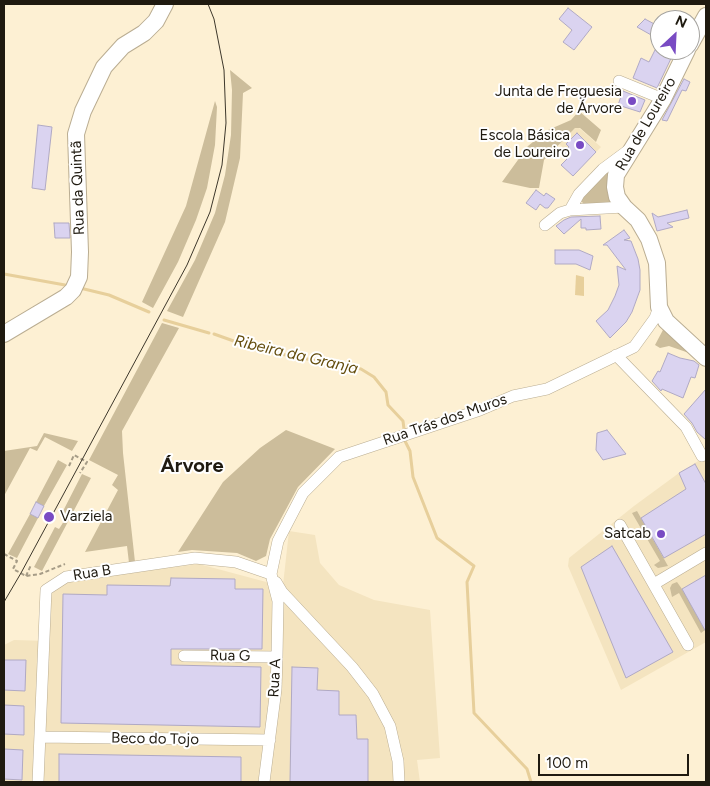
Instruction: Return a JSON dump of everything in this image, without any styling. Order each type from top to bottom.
[{"type":"street","name":"Rua da Quintã","points":[[4,334],[66,297],[73,290],[78,277],[80,252],[76,134],[82,111],[104,67],[123,46],[144,33],[156,21],[165,4]]},
{"type":"street","name":"Rua de Loureiro","points":[[659,307],[657,263],[650,240],[638,220],[624,207],[614,188],[616,175],[663,99],[682,60]]},
{"type":"street","points":[[619,80],[663,99]]},
{"type":"street","points":[[570,210],[580,194],[603,169],[633,147]]},
{"type":"street","points":[[545,225],[560,213],[570,210],[624,207]]},
{"type":"street","points":[[659,307],[666,321],[706,358]]},
{"type":"street","name":"Rua Trás dos Muros","points":[[271,574],[278,541],[303,493],[339,457],[480,410],[513,396],[547,388],[634,347],[646,332],[659,307]]},
{"type":"street","points":[[616,355],[686,427],[702,456]]},
{"type":"street","points":[[620,525],[688,645]]},
{"type":"street","points":[[654,584],[706,553]]},
{"type":"street","name":"Rua B","points":[[38,782],[46,590],[66,577],[194,558],[236,562],[271,574]]},
{"type":"street","points":[[271,574],[282,592],[352,667],[373,694],[390,726],[398,761],[399,782]]},
{"type":"street","name":"Rua A","points":[[264,782],[276,688],[278,601],[271,574]]},
{"type":"street","name":"Rua G","points":[[184,656],[277,657]]},
{"type":"street","name":"Beco do Tojo","points":[[40,737],[270,740]]},
{"type":"path","points":[[69,466],[74,455],[87,462],[80,473]]},
{"type":"path","points":[[4,554],[18,560],[13,569],[26,576],[40,574],[65,564]]},
{"type":"path","points":[[26,576],[31,565]]},
{"type":"shaded area","points":[[230,70],[252,88],[243,93],[240,158],[225,222],[183,317],[167,311],[195,260],[215,213],[225,175],[231,135],[232,90]]},
{"type":"shaded area","points":[[215,101],[217,107],[215,145],[207,188],[178,262],[153,308],[142,302],[186,206]]},
{"type":"shaded area","points":[[579,111],[601,130],[596,142],[580,128],[575,128],[544,160],[539,188],[502,182],[528,146],[548,130],[571,120]]},
{"type":"shaded area","name":"Escola Básica de Loureiro","points":[[578,127],[601,147],[582,166],[559,144]]},
{"type":"shaded area","points":[[611,170],[607,192],[611,202],[606,204],[584,204],[581,201],[586,193],[600,177]]},
{"type":"shaded area","points":[[576,275],[584,277],[584,296],[575,295]]},
{"type":"shaded area","points":[[162,323],[179,328],[122,431],[135,562],[129,563],[127,546],[85,552],[118,490],[112,485],[118,475],[89,460]]},
{"type":"shaded area","points":[[664,328],[689,353],[669,346],[660,348],[655,345]]},
{"type":"shaded area","points":[[286,430],[335,449],[298,487],[270,539],[266,556],[256,561],[237,553],[192,550],[178,552],[223,482],[260,448]]},
{"type":"shaded area","points":[[44,433],[78,441],[72,451],[45,437],[37,451],[30,448],[4,496],[4,451],[37,446]]},
{"type":"shaded area","points":[[703,458],[706,464],[706,642],[621,690],[568,566],[569,558],[634,506]]},
{"type":"shaded area","points":[[58,460],[67,465],[44,506],[36,502]]},
{"type":"shaded area","points":[[82,474],[91,478],[42,571],[34,567],[55,527],[59,529],[66,518],[61,515]]},
{"type":"shaded area","points":[[637,511],[668,566],[658,568],[654,565],[660,561],[632,513]]},
{"type":"shaded area","points":[[30,514],[38,518],[17,558],[8,554]]},
{"type":"shaded area","points":[[289,531],[315,535],[320,563],[339,585],[374,600],[430,610],[440,758],[417,760],[420,782],[4,782],[4,645],[14,640],[48,641],[49,603],[53,591],[63,582],[199,564],[283,585]]},
{"type":"shaded area","points":[[677,582],[705,630],[701,633],[679,593],[672,597],[670,588],[672,584]]},
{"type":"building","points":[[568,8],[592,27],[574,50],[563,42],[572,30],[559,19]]},
{"type":"building","points":[[645,19],[650,22],[650,34],[637,27]]},
{"type":"building","points":[[641,58],[649,62],[650,60],[670,60],[657,88],[633,78]]},
{"type":"building","points":[[684,79],[690,82],[686,91],[682,90],[667,121],[662,120]]},
{"type":"building","name":"Junta de Freguesia de Árvore","points":[[623,91],[645,100],[640,112],[618,105]]},
{"type":"building","points":[[38,125],[52,127],[45,190],[32,188]]},
{"type":"building","name":"Escola Básica de Loureiro","points":[[577,133],[596,152],[573,176],[561,165],[567,159],[562,154],[569,147],[566,144]]},
{"type":"building","points":[[536,190],[544,196],[546,193],[555,199],[548,208],[540,204],[536,210],[526,203]]},
{"type":"building","points":[[687,210],[689,218],[667,223],[673,227],[657,231],[652,213],[658,217]]},
{"type":"building","points":[[600,216],[601,229],[586,230],[586,228],[581,228],[581,219],[564,234],[556,226],[571,217]]},
{"type":"building","points":[[54,223],[69,223],[70,238],[55,238]]},
{"type":"building","points":[[624,230],[630,238],[624,240],[631,241],[638,259],[640,290],[626,322],[610,338],[596,321],[608,310],[615,296],[619,285],[617,266],[626,270],[607,245],[603,245]]},
{"type":"building","points":[[555,250],[579,250],[593,256],[590,270],[576,264],[555,264]]},
{"type":"building","points":[[668,353],[694,361],[699,365],[695,378],[691,377],[683,398],[662,389],[661,391],[652,381],[658,371],[660,372]]},
{"type":"building","points":[[706,389],[706,440],[697,432],[684,414]]},
{"type":"building","points":[[607,430],[626,454],[603,460],[596,450],[597,433]]},
{"type":"building","points":[[695,464],[706,484],[706,534],[664,558],[641,518],[686,489],[679,473]]},
{"type":"building","points":[[36,502],[44,506],[38,518],[30,514]]},
{"type":"building","points":[[612,546],[673,652],[626,678],[581,567]]},
{"type":"building","points":[[706,575],[706,632],[682,589]]},
{"type":"building","points":[[171,578],[235,579],[235,589],[263,589],[262,649],[171,649],[171,665],[261,667],[260,727],[61,723],[63,594],[107,595],[107,585],[170,586]]},
{"type":"building","points":[[4,660],[26,660],[25,691],[4,690]]},
{"type":"building","points":[[292,667],[318,668],[317,690],[339,691],[339,715],[356,715],[357,739],[368,739],[368,782],[290,782]]},
{"type":"building","points":[[4,705],[24,706],[24,735],[4,734]]},
{"type":"building","points":[[4,749],[23,750],[22,780],[4,779]]},
{"type":"building","points":[[59,754],[241,757],[241,782],[59,782]]},
{"type":"waterway","name":"Ribeira da Granja","points":[[4,274],[65,285]]},
{"type":"waterway","name":"Ribeira da Granja","points":[[80,288],[109,295],[149,312]]},
{"type":"waterway","name":"Ribeira da Granja","points":[[164,320],[209,333]]},
{"type":"waterway","name":"Ribeira da Granja","points":[[214,334],[259,350],[361,369],[374,377],[386,392],[388,405],[403,421],[404,429]]},
{"type":"waterway","name":"Ribeira da Granja","points":[[405,441],[410,451],[413,477],[437,538],[474,566],[467,582],[474,713],[527,769],[531,782]]},
{"type":"tram line","points":[[4,602],[187,265],[210,212],[222,165],[226,123],[224,70],[214,19],[208,4]]},
{"type":"place","name":"Junta de Freguesia de Árvore","points":[[632,101]]},
{"type":"place","name":"Escola Básica de Loureiro","points":[[580,145]]},
{"type":"place","name":"Varziela","points":[[49,517]]},
{"type":"place","name":"Satcab","points":[[661,534]]},
{"type":"district","name":"Árvore","points":[[192,466]]}]
